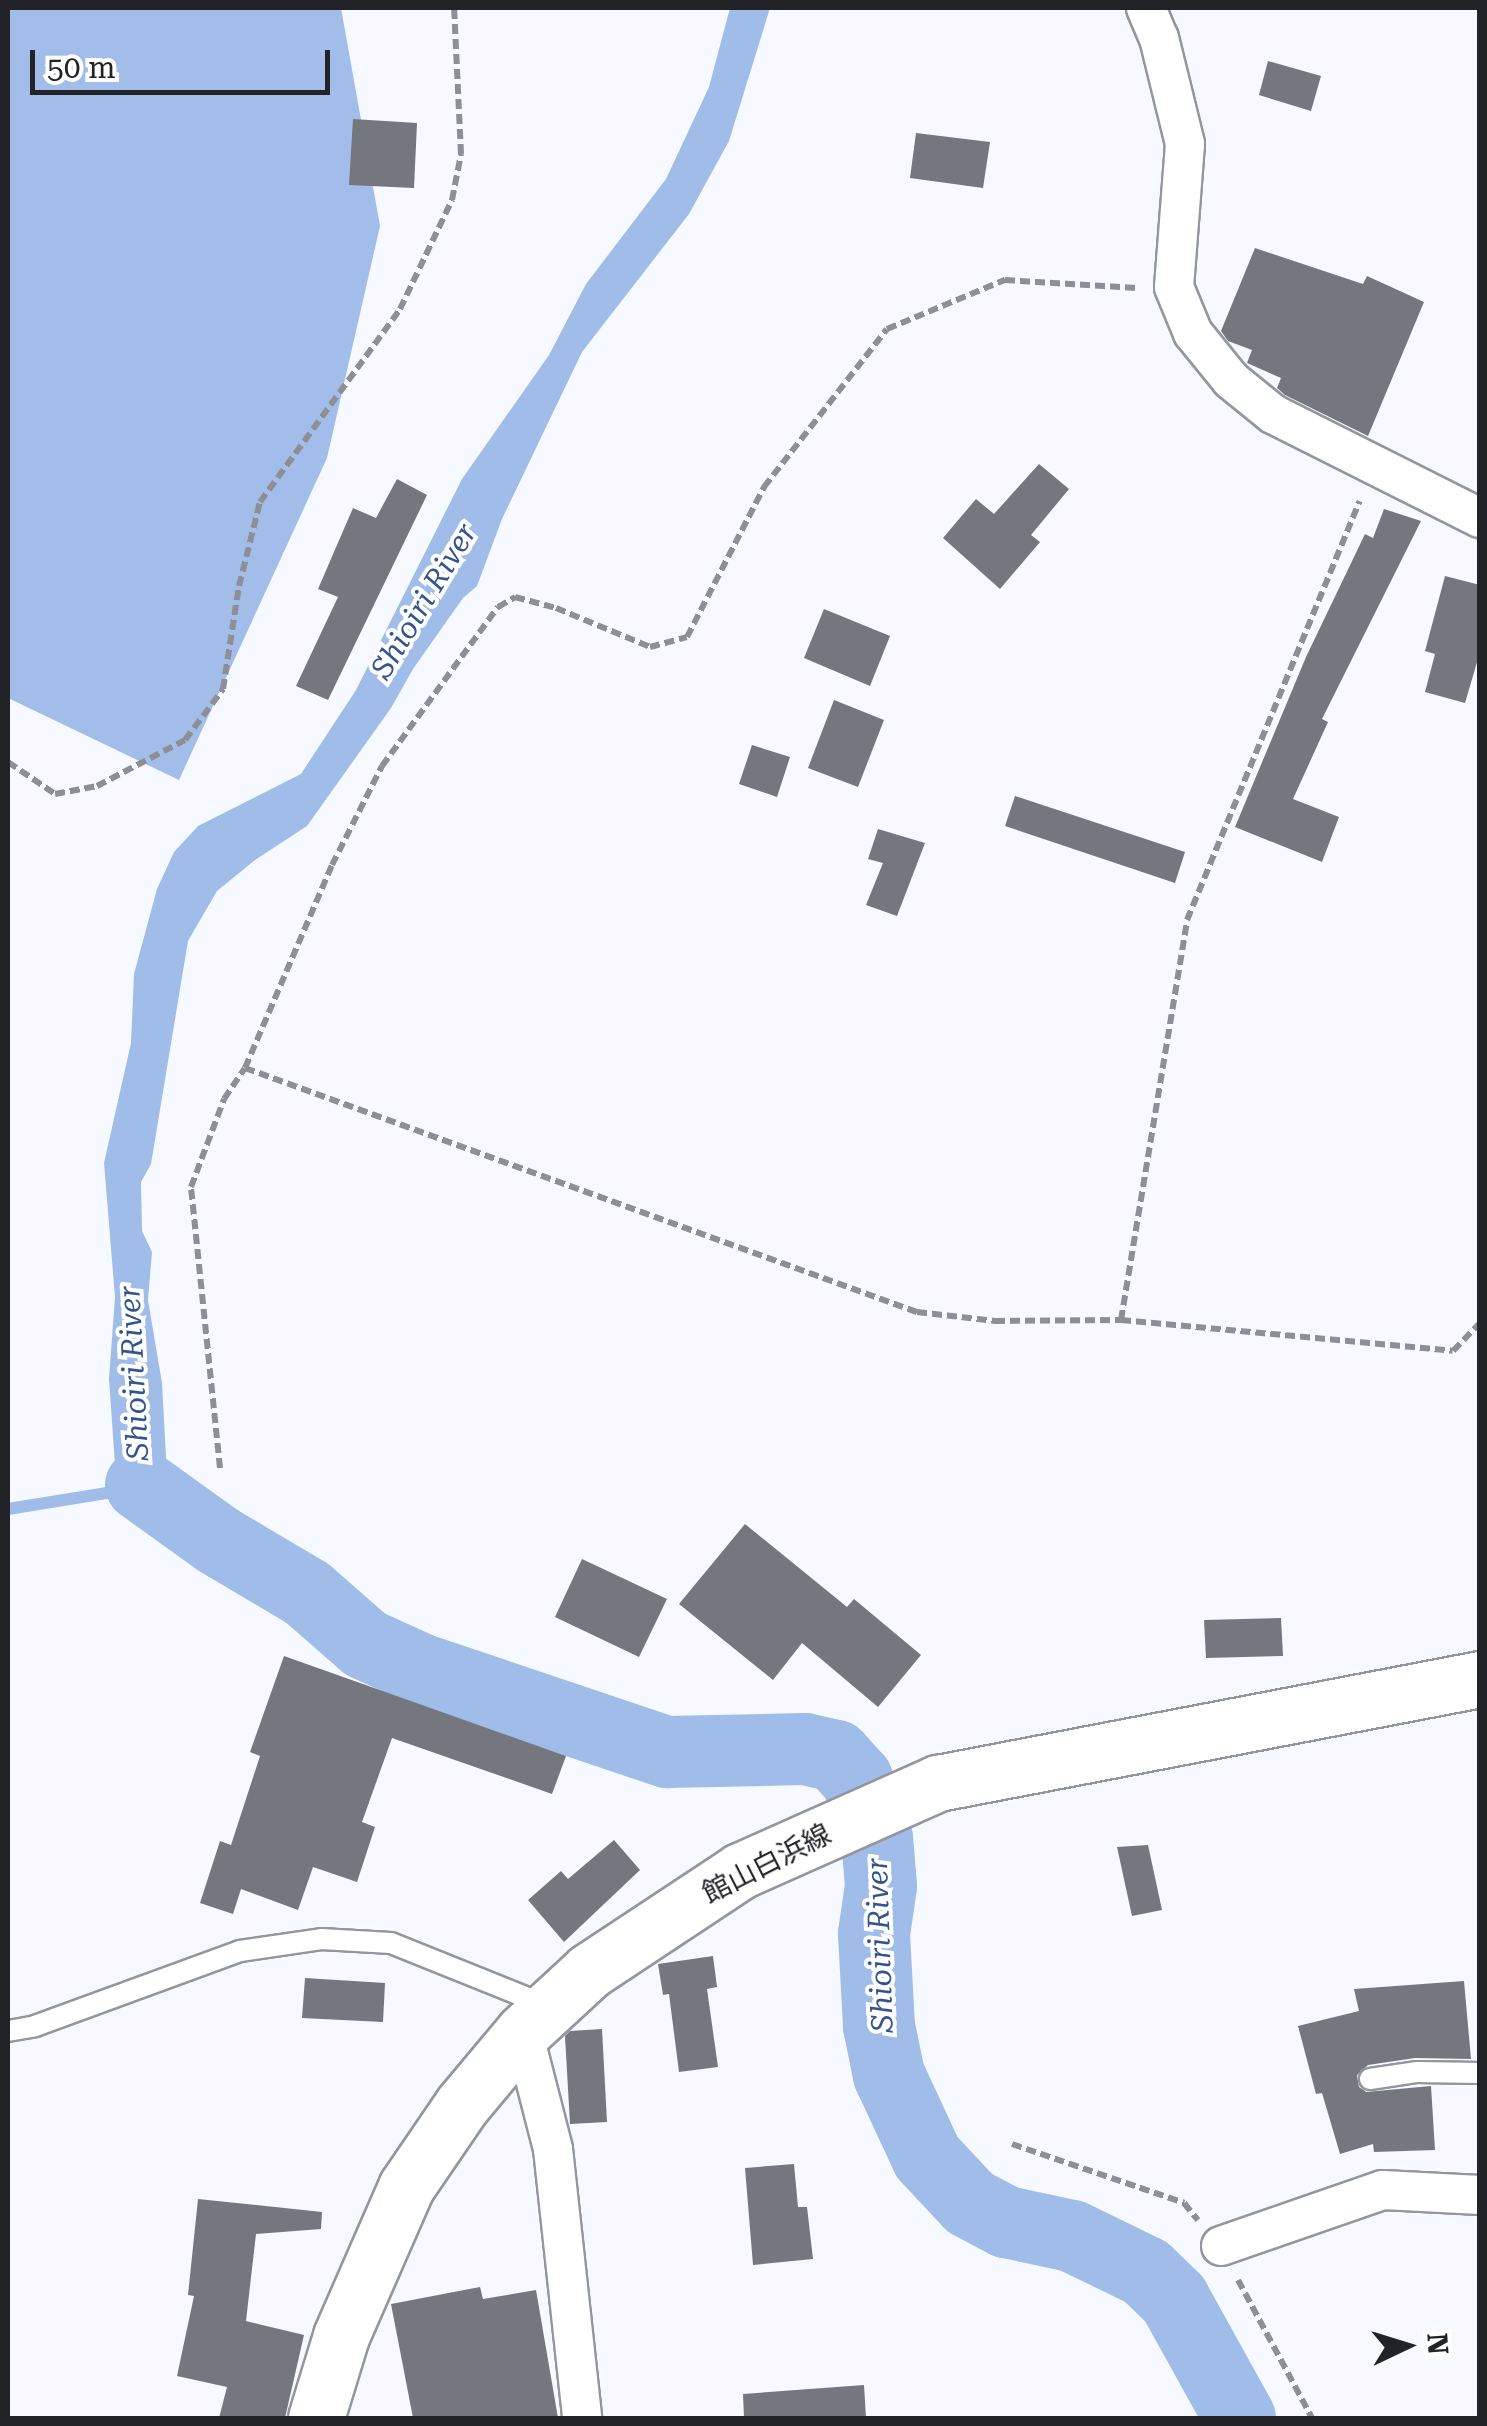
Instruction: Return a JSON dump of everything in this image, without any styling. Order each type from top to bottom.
[{"type":"main road","name":"館山白浜線","points":[[316,2418],[341,2336],[406,2187],[462,2105],[536,2020],[589,1971],[740,1871],[938,1783],[1480,1680]]},
{"type":"street","points":[[1146,8],[1159,38],[1185,144],[1174,287],[1193,333],[1232,380],[1305,434],[1480,518]]},
{"type":"street","points":[[536,2020],[554,2149],[582,2418]]},
{"type":"street","points":[[1221,2246],[1384,2190],[1480,2195]]},
{"type":"lane","points":[[8,2031],[35,2026],[240,1951],[322,1939],[391,1943],[536,2020]]},
{"type":"lane","points":[[1370,2080],[1417,2072],[1480,2073]]},
{"type":"path","points":[[8,762],[56,794],[97,786],[185,740],[224,689],[239,586],[260,502],[400,308],[452,200],[460,154],[454,8]]},
{"type":"path","points":[[220,1468],[191,1187],[224,1099],[245,1068],[332,864],[382,766],[498,607],[515,597],[556,608],[650,646],[687,637],[764,487],[887,329],[1005,280],[1114,289],[1174,287]]},
{"type":"path","points":[[1121,1320],[1187,920],[1374,467]]},
{"type":"path","points":[[245,1068],[918,1312],[995,1321],[1121,1320],[1453,1351],[1480,1323]]},
{"type":"shaded area","points":[[8,8],[341,8],[380,226],[327,458],[179,780],[8,698]]},
{"type":"water","points":[[730,8],[770,8],[729,141],[689,214],[582,352],[502,519],[477,586],[463,598],[307,826],[217,891],[188,941],[151,1164],[141,1182],[142,1231],[152,1252],[148,1300],[162,1383],[167,1475],[219,1541],[183,1529],[163,1512],[132,1497],[116,1479],[109,1379],[115,1297],[104,1163],[131,1043],[134,974],[157,889],[174,852],[198,826],[301,774],[356,690],[462,479],[549,355],[586,284],[666,179],[709,87]]},
{"type":"building","points":[[1268,61],[1321,76],[1311,111],[1259,95]]},
{"type":"building","points":[[353,119],[417,123],[414,188],[349,185]]},
{"type":"building","points":[[916,133],[990,142],[983,188],[910,178]]},
{"type":"building","points":[[1255,248],[1363,284],[1367,276],[1424,302],[1368,436],[1285,395],[1277,388],[1281,378],[1247,363],[1252,350],[1228,341],[1221,331]]},
{"type":"building","points":[[1039,464],[1069,489],[1031,535],[1040,542],[1000,589],[943,538],[976,499],[994,514]]},
{"type":"building","points":[[397,479],[427,495],[328,700],[296,686],[338,597],[318,589],[353,508],[376,518]]},
{"type":"building","points":[[1384,509],[1421,521],[1322,719],[1328,722],[1293,799],[1339,817],[1322,862],[1235,827],[1306,657],[1365,534],[1373,538]]},
{"type":"building","points":[[1445,576],[1480,585],[1480,652],[1465,703],[1425,692],[1435,654],[1425,651]]},
{"type":"building","points":[[824,609],[890,636],[870,686],[804,658]]},
{"type":"building","points":[[834,700],[884,720],[858,787],[808,768]]},
{"type":"building","points":[[752,745],[790,757],[777,797],[739,784]]},
{"type":"building","points":[[1015,796],[1185,852],[1175,883],[1005,826]]},
{"type":"building","points":[[878,829],[925,843],[897,916],[866,905],[883,863],[868,859]]},
{"type":"building","points":[[745,1524],[847,1607],[854,1599],[921,1655],[878,1707],[802,1643],[773,1680],[679,1604]]},
{"type":"building","points":[[582,1559],[667,1599],[639,1657],[555,1617]]},
{"type":"building","points":[[1281,1618],[1283,1656],[1206,1658],[1204,1620]]},
{"type":"building","points":[[284,1656],[566,1756],[552,1794],[392,1738],[362,1822],[375,1827],[357,1882],[313,1867],[298,1910],[241,1889],[233,1914],[200,1903],[220,1841],[231,1845],[260,1756],[250,1752]]},
{"type":"building","points":[[614,1840],[640,1870],[564,1942],[528,1900],[561,1871],[568,1879]]},
{"type":"building","points":[[1148,1845],[1162,1910],[1132,1916],[1117,1847]]},
{"type":"building","points":[[713,1956],[717,1987],[707,1989],[718,2067],[679,2072],[669,1994],[663,1995],[658,1964]]},
{"type":"building","points":[[305,1978],[385,1983],[383,2022],[302,2018]]},
{"type":"building","points":[[1464,1981],[1471,2059],[1415,2058],[1368,2065],[1357,2075],[1359,2087],[1366,2092],[1431,2086],[1435,2150],[1374,2152],[1373,2144],[1340,2154],[1322,2093],[1316,2094],[1298,2026],[1359,2011],[1354,1989]]},
{"type":"building","points":[[602,2029],[607,2122],[570,2124],[565,2036],[570,2031]]},
{"type":"building","points":[[794,2164],[798,2207],[807,2207],[813,2259],[753,2265],[745,2168]]},
{"type":"building","points":[[198,2199],[322,2212],[321,2229],[256,2234],[246,2321],[304,2335],[285,2418],[219,2418],[227,2387],[177,2376],[194,2296],[188,2295]]},
{"type":"building","points":[[480,2287],[483,2299],[536,2290],[558,2418],[413,2418],[391,2304]]},
{"type":"building","points":[[864,2385],[866,2418],[744,2418],[743,2394]]},
{"type":"waterway","name":"Shioiri River","points":[[141,1485],[219,1541],[307,1593],[365,1644],[420,1669],[667,1752],[805,1749],[836,1756],[857,1779],[877,1838],[881,1886],[874,1934],[879,2026],[889,2075],[927,2157],[970,2203],[1006,2222],[1072,2236],[1146,2272],[1174,2299],[1240,2418]]},
{"type":"waterway","points":[[8,1509],[138,1488]]}]
